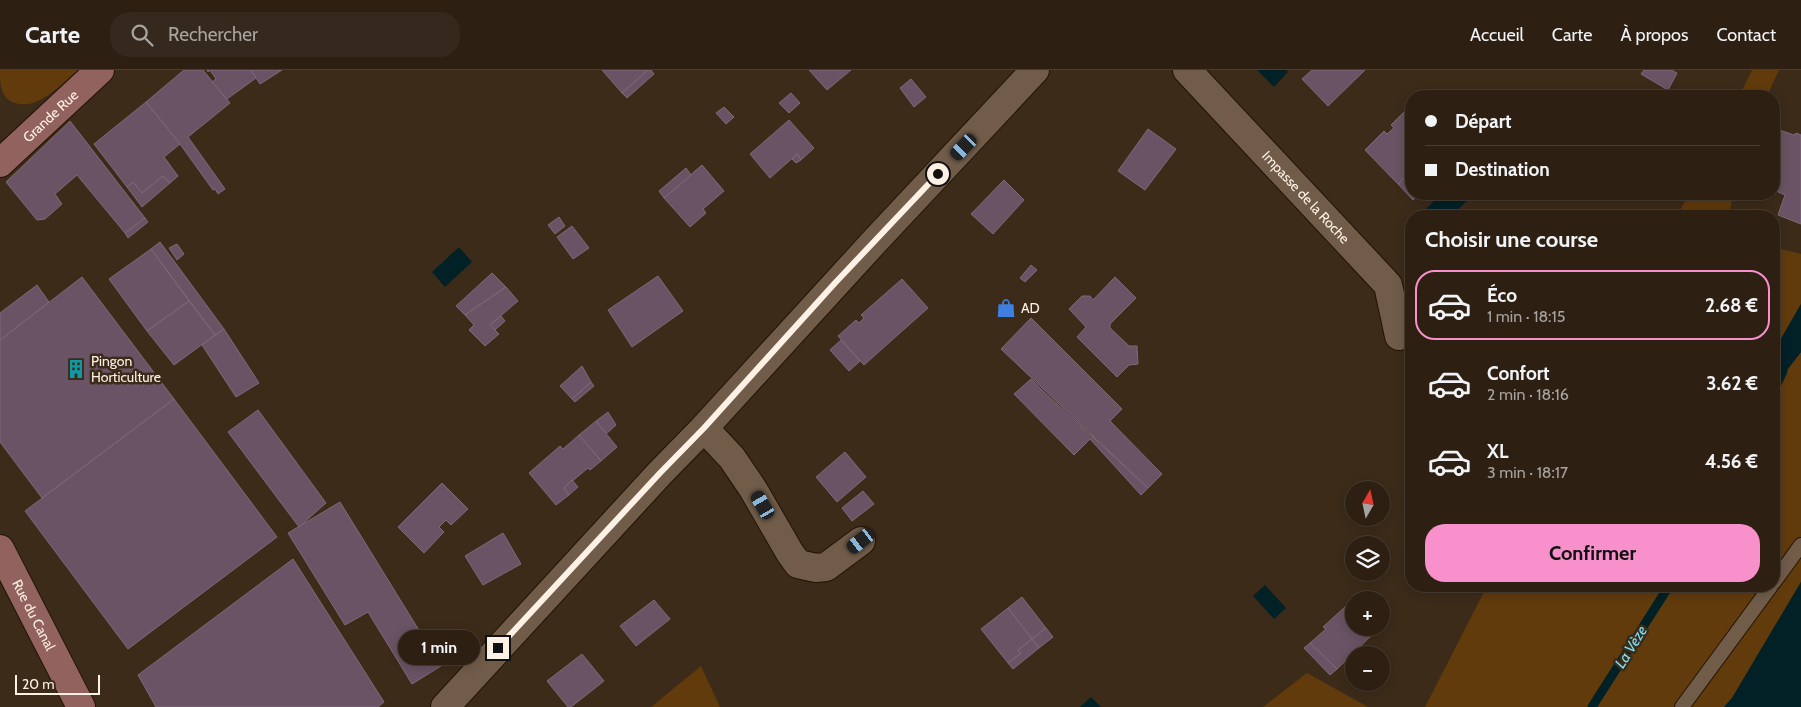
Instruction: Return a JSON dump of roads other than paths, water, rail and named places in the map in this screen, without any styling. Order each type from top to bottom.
[{"type":"street","name":"Grande Rue","points":[[0,163],[100,70]]},
{"type":"street","points":[[445,707],[1035,70]]},
{"type":"street","name":"Impasse de la Roche","points":[[1187,70],[1388,285],[1399,336]]},
{"type":"street","points":[[704,428],[732,458],[748,481],[798,564],[816,568],[826,566],[861,541]]},
{"type":"street","name":"Rue du Canal","points":[[0,549],[81,707]]},
{"type":"lane","points":[[1780,574],[1801,545]]},
{"type":"lane","points":[[1682,707],[1767,592]]},
{"type":"water","points":[[1257,70],[1286,70],[1288,72],[1274,87]]},
{"type":"water","points":[[1435,200],[1468,200],[1457,210],[1425,210]]},
{"type":"water","points":[[459,247],[472,262],[445,287],[432,272]]},
{"type":"water","points":[[1801,304],[1801,352],[1780,379],[1780,341]]},
{"type":"water","points":[[1801,582],[1801,707],[1724,707],[1732,698]]},
{"type":"water","points":[[1265,585],[1286,608],[1274,619],[1253,596]]},
{"type":"water","points":[[1091,697],[1101,707],[1080,707]]},
{"type":"waterway","name":"La Vèze","points":[[1780,377],[1783,371]]},
{"type":"waterway","name":"La Vèze","points":[[1592,707],[1665,592]]},
{"type":"place","name":"AD","points":[[1006,308]]},
{"type":"place","name":"Pingon Horticulture","points":[[76,369]]}]
